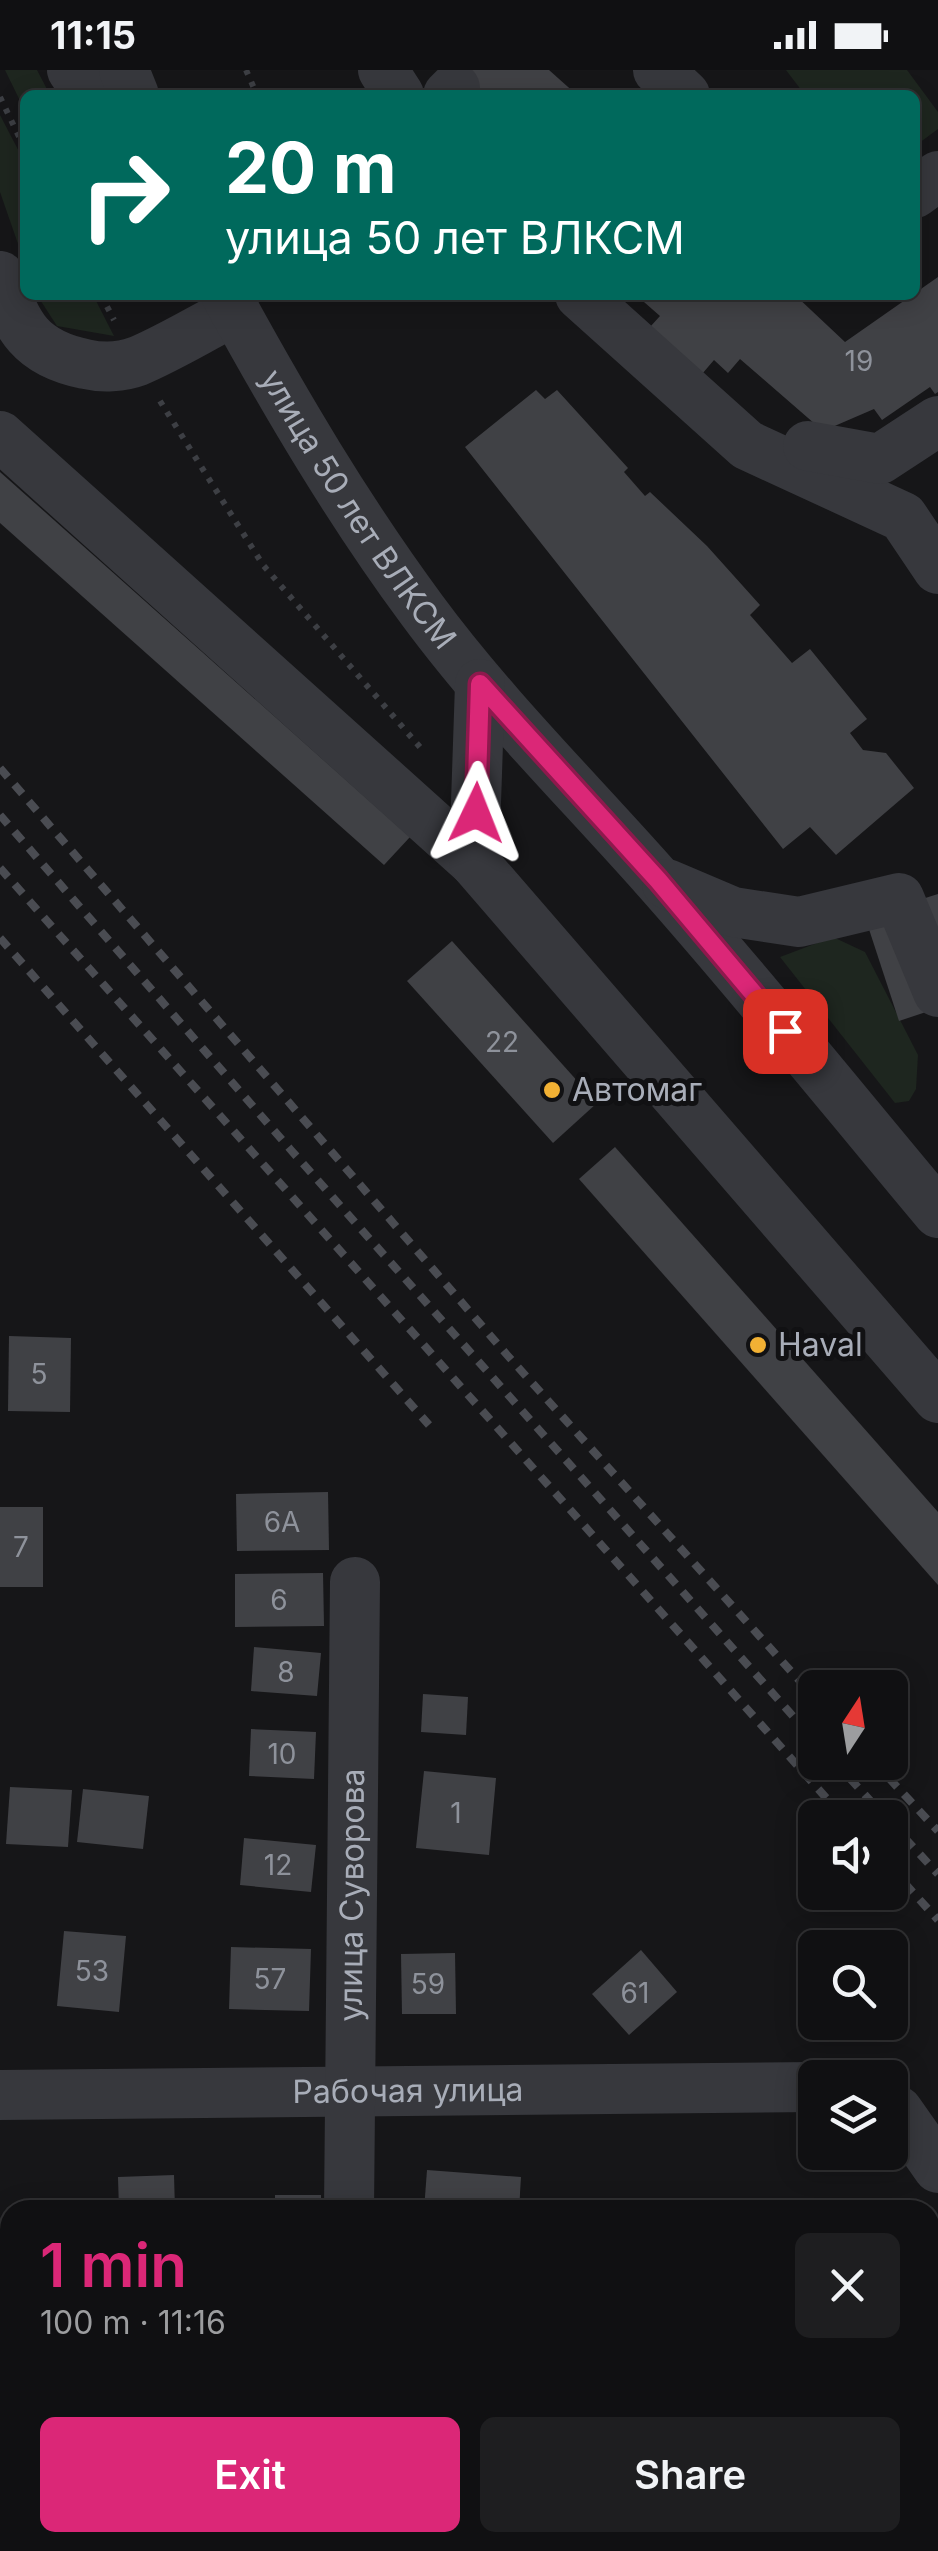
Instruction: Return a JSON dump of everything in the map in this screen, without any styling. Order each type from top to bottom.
[{"type":"street","points":[[658,70],[679,90]]},
{"type":"street","points":[[0,276],[20,325],[38,348],[56,358],[91,366],[136,362],[230,303]]},
{"type":"street","points":[[586,300],[747,446],[921,505],[938,569]]},
{"type":"street","name":"улица 50 лет ВЛКСМ","points":[[230,303],[374,544],[480,684],[658,880],[938,1213]]},
{"type":"street","points":[[808,446],[880,459],[938,422]]},
{"type":"street","points":[[0,436],[474,862],[938,1398]]},
{"type":"street","points":[[474,862],[480,684]]},
{"type":"street","points":[[658,880],[733,912],[799,922],[899,898],[938,992]]},
{"type":"street","name":"улица Суворова","points":[[349,2200],[355,1582]]},
{"type":"street","name":"Рабочая улица","points":[[0,2095],[798,2087]]},
{"type":"street","points":[[908,2126],[938,2168]]},
{"type":"path","points":[[0,96],[20,138]]},
{"type":"path","points":[[104,300],[136,362],[263,565],[426,755]]},
{"type":"shaded area","points":[[5,70],[37,70],[47,90],[20,90],[20,101]]},
{"type":"shaded area","points":[[786,70],[907,70],[938,112],[938,129],[920,142],[920,90],[801,90]]},
{"type":"shaded area","points":[[0,115],[20,153],[20,250],[0,192]]},
{"type":"shaded area","points":[[40,300],[96,300],[114,336],[57,326]]},
{"type":"shaded area","points":[[833,937],[865,952],[918,1055],[916,1089],[909,1101],[895,1103],[780,957]]},
{"type":"building","points":[[441,70],[549,70],[571,90],[462,90]]},
{"type":"building","points":[[938,277],[938,392],[935,394],[930,387],[882,420],[874,409],[823,431],[740,359],[728,373],[714,360],[702,374],[650,327],[660,316],[642,300],[800,300],[845,342],[905,300],[920,300],[920,290]]},
{"type":"building","points":[[536,390],[545,399],[557,390],[628,468],[624,472],[645,496],[650,492],[707,546],[760,605],[750,615],[792,663],[810,649],[867,719],[850,733],[863,750],[886,753],[914,788],[836,855],[810,827],[783,849],[465,447]]},
{"type":"building","points":[[0,472],[410,837],[384,865],[0,523]]},
{"type":"building","points":[[938,894],[938,1008],[899,1021],[865,917]]},
{"type":"building","points":[[452,941],[597,1103],[553,1143],[407,981]]},
{"type":"building","name":"Haval","points":[[615,1147],[938,1512],[938,1585],[579,1179]]},
{"type":"building","points":[[9,1336],[71,1338],[70,1412],[8,1411]]},
{"type":"building","points":[[328,1492],[329,1550],[237,1551],[236,1494]]},
{"type":"building","points":[[0,1507],[43,1507],[43,1587],[0,1587]]},
{"type":"building","points":[[323,1573],[324,1626],[235,1627],[235,1574]]},
{"type":"building","points":[[254,1647],[321,1653],[317,1696],[251,1691]]},
{"type":"building","points":[[423,1694],[468,1697],[466,1735],[421,1732]]},
{"type":"building","points":[[251,1729],[316,1732],[314,1779],[249,1776]]},
{"type":"building","points":[[424,1771],[496,1778],[489,1855],[416,1848]]},
{"type":"building","points":[[10,1787],[72,1790],[68,1847],[6,1844]]},
{"type":"building","points":[[83,1789],[149,1796],[143,1849],[77,1842]]},
{"type":"building","points":[[244,1838],[316,1845],[311,1892],[240,1885]]},
{"type":"building","points":[[64,1931],[126,1936],[119,2012],[57,2006]]},
{"type":"building","points":[[231,1947],[311,1949],[309,2011],[229,2009]]},
{"type":"building","points":[[641,1950],[677,1992],[629,2035],[592,1994]]},
{"type":"building","points":[[455,1953],[456,2014],[402,2014],[401,1954]]},
{"type":"building","points":[[427,2170],[521,2177],[520,2200],[425,2200]]},
{"type":"building","points":[[174,2175],[175,2200],[119,2200],[118,2177]]},
{"type":"building","points":[[275,2195],[321,2195],[321,2200],[275,2200]]},
{"type":"railway","points":[[0,768],[508,1356],[798,1679]]},
{"type":"railway","points":[[0,815],[798,1722]]},
{"type":"railway","points":[[0,868],[828,1800]]},
{"type":"railway","points":[[0,938],[429,1425]]},
{"type":"railway","points":[[851,1780],[870,1800]]},
{"type":"railway","points":[[891,1780],[938,1831]]},
{"type":"railway","points":[[908,1842],[938,1874]]},
{"type":"railway","points":[[908,1887],[938,1920]]},
{"type":"place","name":"Автомаг","points":[[552,1090]]},
{"type":"place","name":"Haval","points":[[758,1345]]},
{"type":"route","points":[[476,813],[480,684],[658,880],[785,1031]]}]
